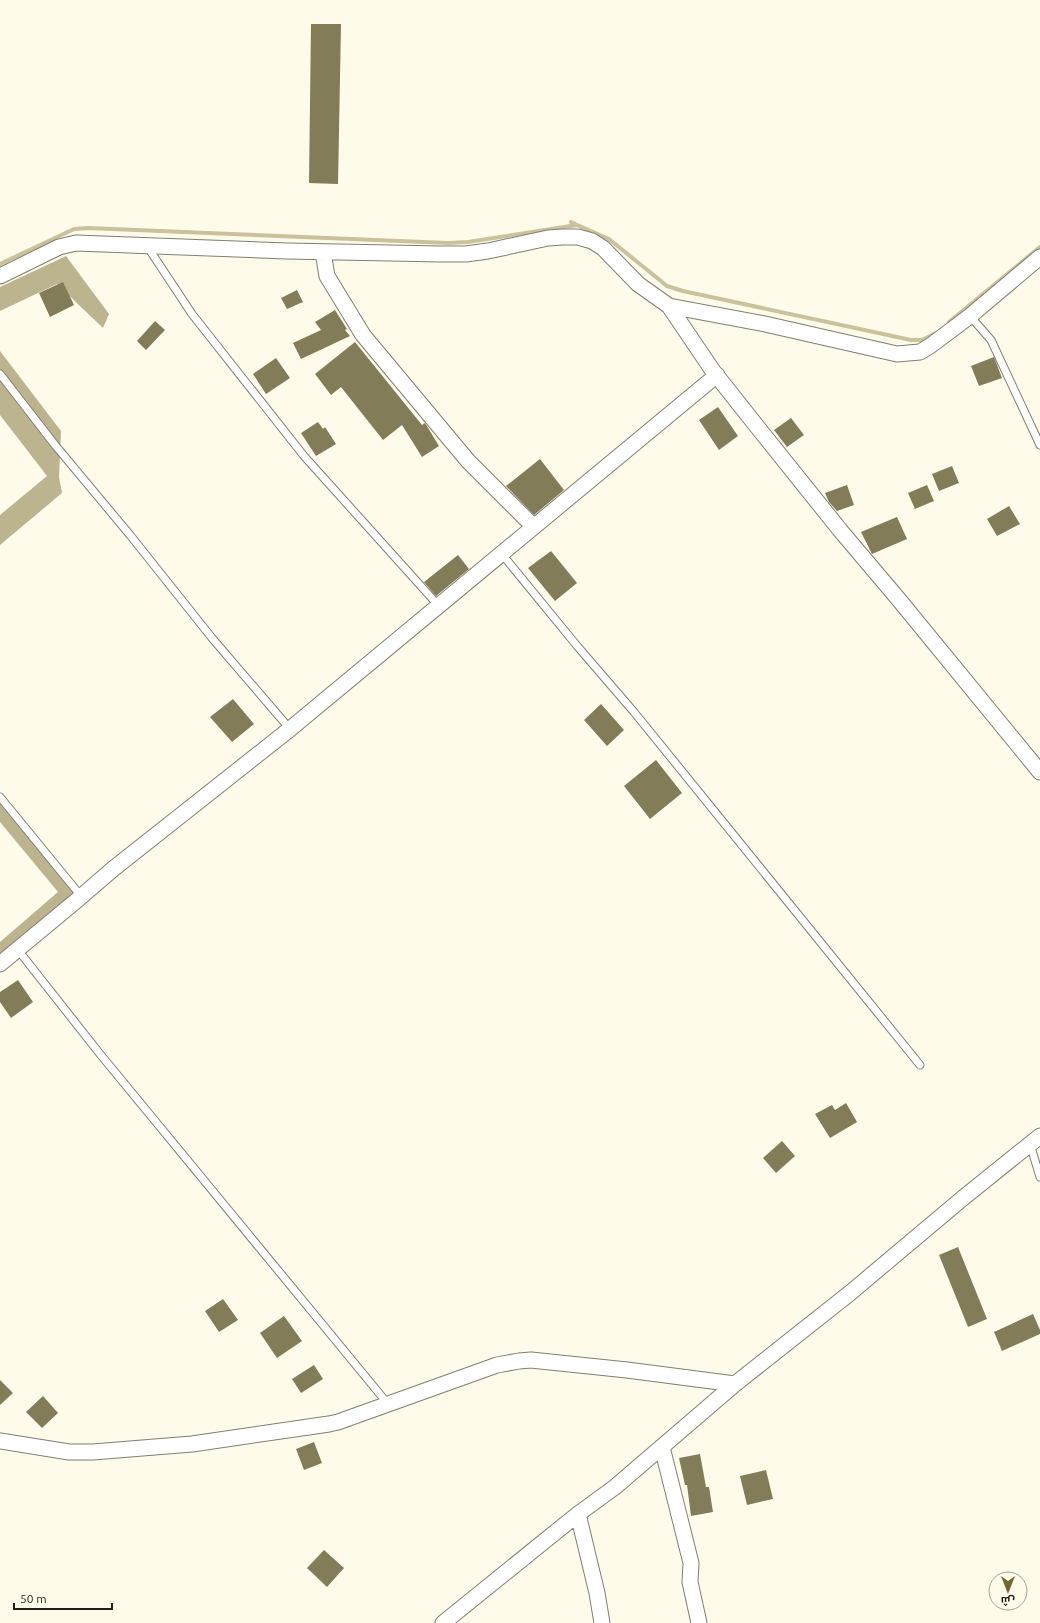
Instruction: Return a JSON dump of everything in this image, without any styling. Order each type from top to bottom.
[{"type":"street","points":[[0,276],[59,247],[76,243],[323,252],[466,254],[488,251],[548,238],[578,237],[592,241],[603,248],[638,284],[669,306],[717,375],[840,530],[1040,772]]},
{"type":"street","points":[[323,252],[327,276],[363,335],[468,461],[534,527]]},
{"type":"street","points":[[669,306],[765,324],[898,354],[920,352],[970,316],[1040,257]]},
{"type":"street","points":[[0,964],[113,868],[290,729],[717,375]]},
{"type":"street","points":[[443,1623],[578,1514],[615,1487],[735,1384],[850,1293],[1035,1140]]},
{"type":"street","points":[[0,1441],[82,1452],[192,1444],[329,1424],[497,1365],[531,1360],[627,1370],[735,1384]]},
{"type":"street","points":[[662,1447],[691,1563],[690,1582],[699,1623]]},
{"type":"street","points":[[578,1514],[602,1623]]},
{"type":"lane","points":[[147,246],[192,314],[304,456],[438,605]]},
{"type":"lane","points":[[970,316],[991,340],[1040,445]]},
{"type":"lane","points":[[0,374],[55,445],[130,535],[212,638],[290,729]]},
{"type":"lane","points":[[501,553],[578,647],[634,712],[920,1065]]},
{"type":"lane","points":[[0,796],[81,896]]},
{"type":"lane","points":[[18,950],[100,1054],[389,1404]]},
{"type":"lane","points":[[1035,1140],[1040,1177]]},
{"type":"shaded area","points":[[66,256],[109,314],[103,328],[57,284],[0,311],[0,287]]},
{"type":"shaded area","points":[[0,351],[61,431],[59,477],[62,493],[0,545],[0,515],[47,476],[0,415]]},
{"type":"shaded area","points":[[0,802],[78,897],[0,962],[0,942],[58,892],[0,822]]},
{"type":"building","points":[[311,24],[341,24],[338,184],[309,183]]},
{"type":"building","points":[[63,282],[74,305],[50,317],[39,293]]},
{"type":"building","points":[[297,290],[303,302],[287,309],[281,298]]},
{"type":"building","points":[[335,310],[347,329],[345,330],[350,336],[301,359],[293,343],[321,330],[315,322]]},
{"type":"building","points":[[155,321],[165,330],[146,350],[137,341]]},
{"type":"building","points":[[355,342],[422,425],[425,423],[439,446],[422,457],[402,425],[383,440],[341,387],[331,395],[315,374]]},
{"type":"building","points":[[994,357],[1002,378],[979,386],[971,366]]},
{"type":"building","points":[[276,358],[290,378],[266,394],[253,374]]},
{"type":"building","points":[[718,407],[738,436],[719,450],[699,420]]},
{"type":"building","points":[[791,418],[804,435],[787,447],[774,430]]},
{"type":"building","points":[[318,422],[323,429],[325,427],[336,444],[316,456],[301,433]]},
{"type":"building","points":[[540,459],[564,490],[534,515],[506,486]]},
{"type":"building","points":[[952,466],[959,483],[939,491],[932,474]]},
{"type":"building","points":[[847,485],[854,505],[837,511],[829,502],[825,493]]},
{"type":"building","points":[[927,485],[934,501],[915,509],[908,493]]},
{"type":"building","points":[[1009,506],[1020,524],[997,536],[987,519]]},
{"type":"building","points":[[897,517],[907,539],[872,554],[861,532]]},
{"type":"building","points":[[551,551],[577,583],[555,601],[528,568]]},
{"type":"building","points":[[458,555],[469,569],[436,596],[424,582]]},
{"type":"building","points":[[233,699],[254,724],[232,742],[210,717]]},
{"type":"building","points":[[601,704],[624,730],[607,746],[584,720]]},
{"type":"building","points":[[656,760],[682,793],[650,819],[624,786]]},
{"type":"building","points":[[18,980],[33,1002],[11,1018],[0,1002],[0,992]]},
{"type":"building","points":[[846,1103],[857,1122],[830,1138],[815,1114],[832,1105],[835,1110]]},
{"type":"building","points":[[782,1141],[795,1156],[776,1173],[763,1158]]},
{"type":"building","points":[[958,1247],[987,1319],[968,1327],[939,1255]]},
{"type":"building","points":[[223,1299],[238,1320],[219,1332],[205,1311]]},
{"type":"building","points":[[1033,1314],[1040,1330],[1040,1334],[1002,1351],[994,1332]]},
{"type":"building","points":[[284,1316],[302,1341],[277,1358],[260,1333]]},
{"type":"building","points":[[314,1365],[323,1379],[301,1393],[292,1379]]},
{"type":"building","points":[[0,1380],[13,1393],[0,1405]]},
{"type":"building","points":[[43,1396],[58,1413],[42,1428],[26,1412]]},
{"type":"building","points":[[314,1442],[322,1463],[304,1470],[296,1449]]},
{"type":"building","points":[[700,1454],[706,1487],[709,1487],[713,1512],[691,1516],[687,1485],[685,1485],[679,1458]]},
{"type":"building","points":[[766,1470],[773,1499],[747,1505],[740,1476]]},
{"type":"building","points":[[324,1550],[344,1568],[327,1587],[307,1568]]},
{"type":"waterway","points":[[0,264],[74,229],[88,228],[448,243],[468,242],[577,225],[571,222]]},
{"type":"waterway","points":[[575,224],[609,239],[667,286],[683,291],[911,340],[922,340],[936,333]]},
{"type":"waterway","points":[[949,322],[1040,247]]}]
